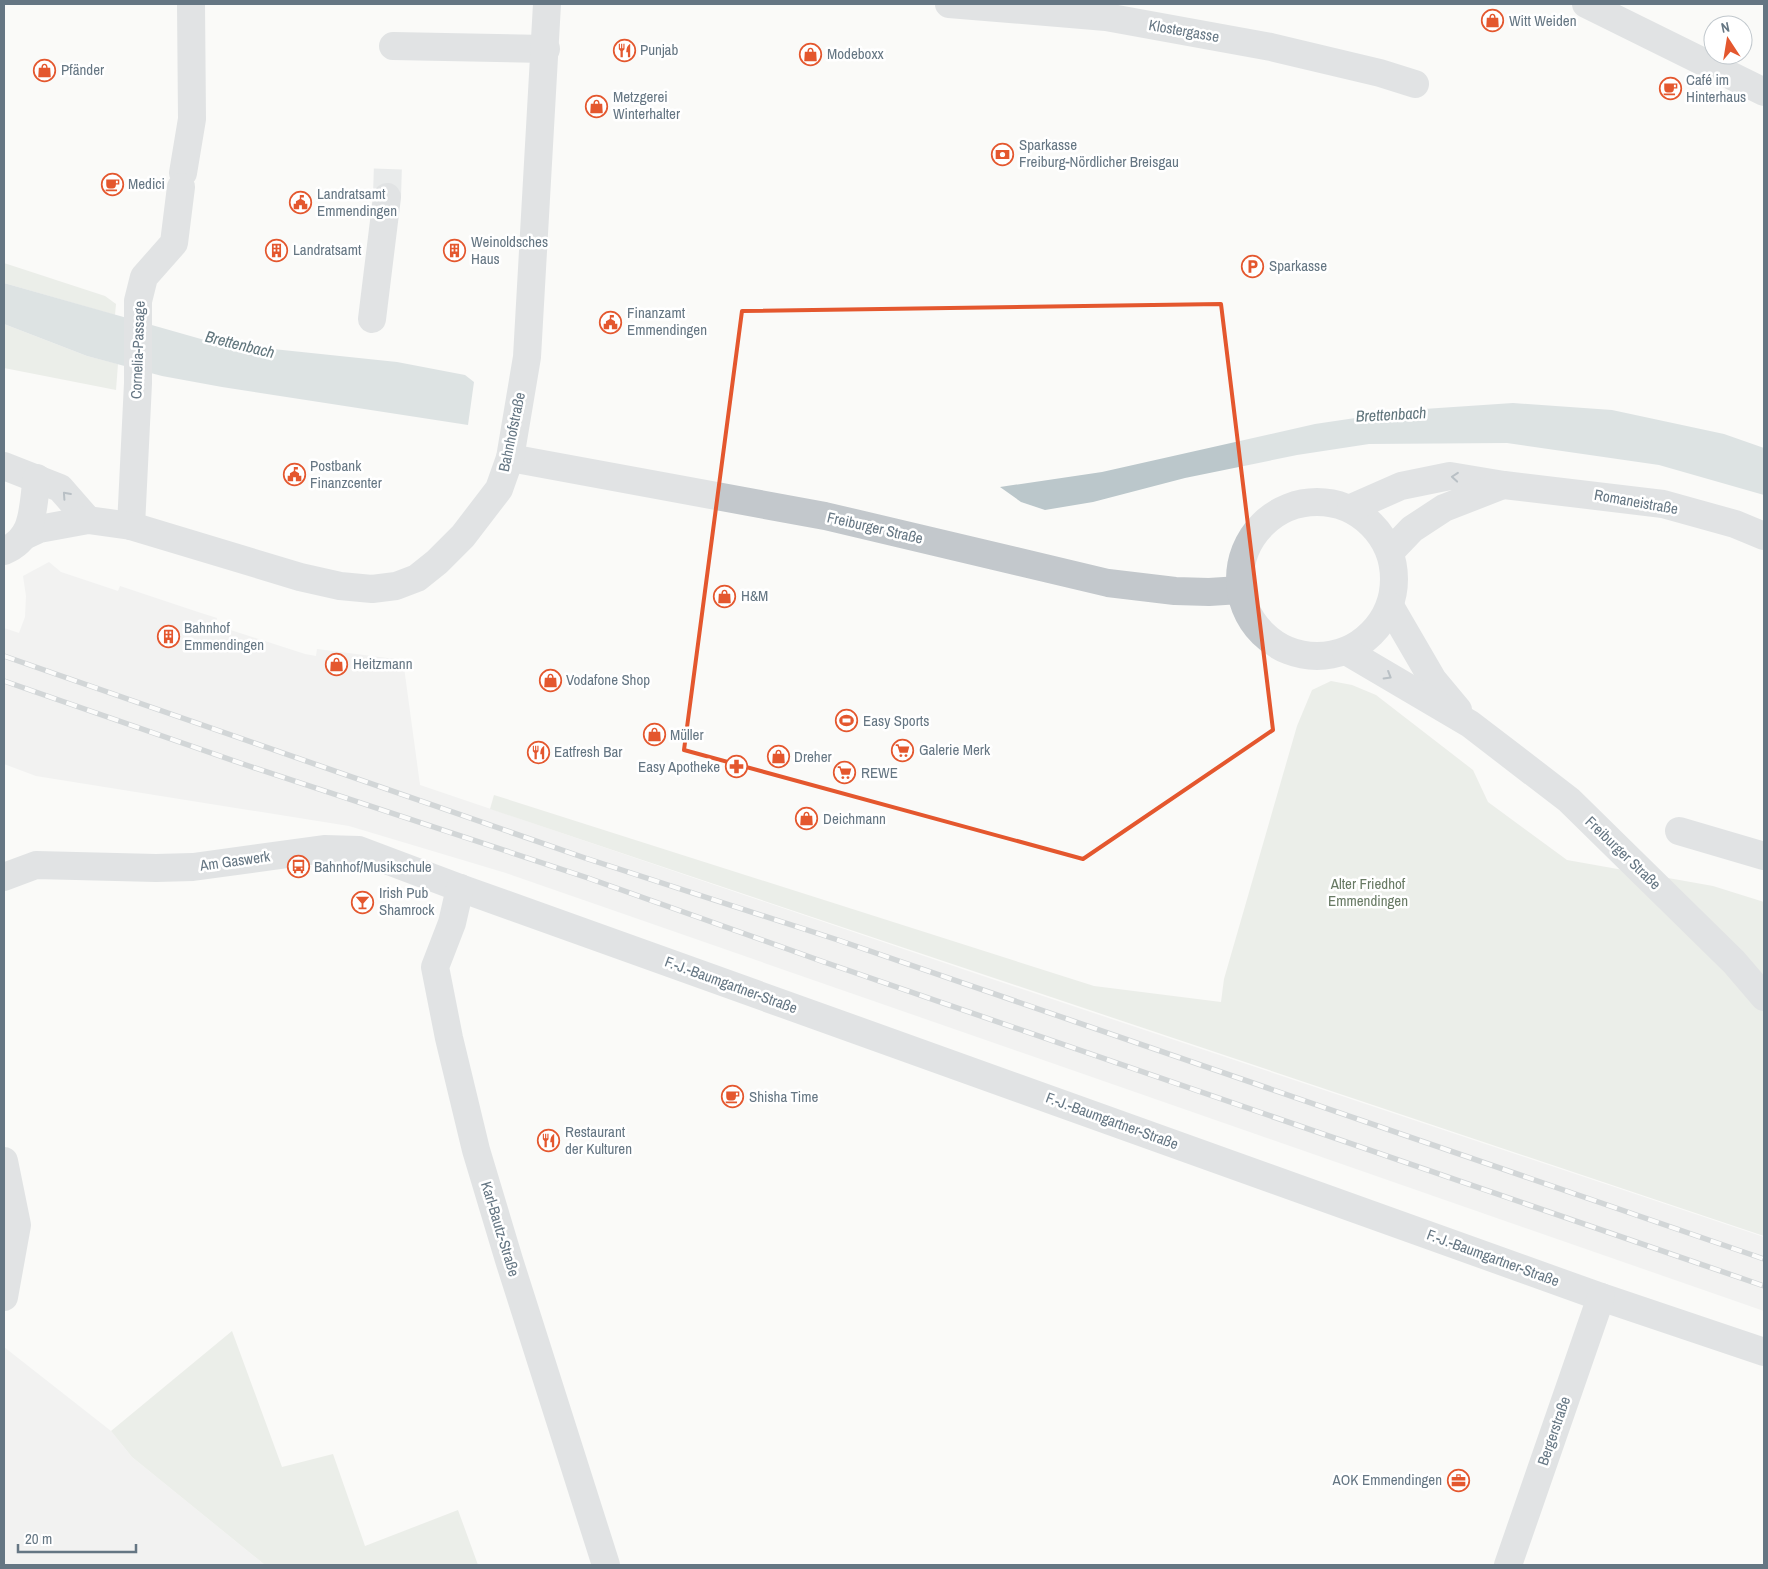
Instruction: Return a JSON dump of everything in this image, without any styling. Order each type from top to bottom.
[{"type":"street","name":"Cornelia-Passage","points":[[131,526],[138,383],[138,301],[144,277],[174,243],[192,119],[191,4]]},
{"type":"street","name":"Bahnhofstraße","points":[[14,544],[48,527],[88,520],[131,526],[300,577],[372,589],[396,586],[417,578],[438,562],[463,536],[499,489],[510,458],[527,357],[546,49],[547,4]]},
{"type":"street","name":"Klostergasse","points":[[949,4],[1106,17],[1271,47],[1380,73],[1415,84]]},
{"type":"street","points":[[1586,4],[1764,92]]},
{"type":"street","points":[[393,46],[546,49]]},
{"type":"street","points":[[372,319],[388,197]]},
{"type":"street","name":"Freiburger Straße","points":[[510,458],[825,516],[1108,583],[1175,591],[1240,590]]},
{"type":"street","points":[[4,466],[60,488],[88,520]]},
{"type":"street","name":"Romaneistraße","points":[[1351,508],[1400,486],[1450,476],[1663,504],[1735,524],[1764,536]]},
{"type":"street","name":"Bahnhofstraße","points":[[14,544],[30,527],[38,478]]},
{"type":"street","name":"Romaneistraße","points":[[1390,552],[1412,529],[1444,508],[1504,484]]},
{"type":"street","points":[[1304,502],[1328,502],[1351,508],[1375,526],[1390,552],[1395,579],[1390,606],[1373,633],[1346,651],[1323,656],[1301,654],[1279,646],[1260,631],[1247,612],[1240,590],[1240,566],[1248,544],[1262,524],[1281,510],[1304,502]]},
{"type":"street","name":"Freiburger Straße","points":[[1390,606],[1433,680],[1470,724]]},
{"type":"street","name":"Freiburger Straße","points":[[1346,651],[1470,724],[1569,800],[1734,962],[1764,997]]},
{"type":"street","points":[[1679,831],[1764,856]]},
{"type":"street","name":"Am Gaswerk","points":[[4,877],[36,865],[193,867],[324,849],[360,850],[460,888]]},
{"type":"street","name":"F.-J.-Baumgartner-Straße","points":[[460,888],[1601,1297],[1764,1352]]},
{"type":"street","name":"Karl-Bautz-Straße","points":[[460,888],[452,923],[435,968],[449,1038],[476,1150],[606,1565]]},
{"type":"street","points":[[4,1161],[17,1225],[4,1297]]},
{"type":"street","name":"Bergerstraße","points":[[1508,1565],[1601,1297]]},
{"type":"highlighted area","points":[[1221,304],[1273,730],[1083,859],[684,750],[742,311]]},
{"type":"shaded area","points":[[49,562],[61,572],[118,591],[120,586],[217,618],[215,625],[305,654],[316,656],[317,649],[403,660],[420,785],[983,976],[1764,1237],[1764,1311],[506,873],[349,826],[36,776],[4,764],[4,628],[19,633],[25,617],[26,596],[23,576]]},
{"type":"shaded area","points":[[4,1347],[111,1431],[132,1457],[265,1565],[4,1565]]},
{"type":"green space","points":[[4,263],[105,296],[116,304],[115,315],[4,283]]},
{"type":"green space","points":[[4,324],[87,356],[118,364],[116,390],[4,368]]},
{"type":"green space","name":"Alter Friedhof Emmendingen","points":[[1331,681],[1352,685],[1376,695],[1473,770],[1488,802],[1567,860],[1713,886],[1764,902],[1764,1236],[490,809],[494,795],[1094,986],[1221,1002],[1224,979],[1297,726],[1312,690]]},
{"type":"green space","points":[[232,1331],[282,1467],[333,1454],[365,1546],[458,1510],[478,1565],[265,1565],[132,1457],[111,1431]]},
{"type":"water","points":[[4,283],[215,343],[397,362],[465,375],[474,382],[468,425],[222,387],[162,376],[87,356],[4,324]]},
{"type":"water","name":"Brettenbach","points":[[1513,403],[1612,410],[1724,434],[1764,448],[1764,495],[1659,465],[1507,443],[1369,444],[1297,455],[1185,478],[1093,502],[1045,510],[1021,502],[1000,487],[1102,472],[1315,424],[1409,410]]},
{"type":"tunnel","points":[[387,197],[388,163]]},
{"type":"railway","points":[[4,656],[585,858],[838,940],[1764,1259]]},
{"type":"railway","points":[[4,681],[246,765],[588,878],[824,962],[1764,1286]]},
{"type":"place","name":"Witt Weiden","points":[[1493,21]]},
{"type":"place","name":"Punjab","points":[[624,50]]},
{"type":"place","name":"Modeboxx","points":[[811,54]]},
{"type":"place","name":"Pfänder","points":[[45,70]]},
{"type":"place","name":"Café im Hinterhaus","points":[[1670,89]]},
{"type":"place","name":"Metzgerei Winterhalter","points":[[597,106]]},
{"type":"place","name":"Sparkasse Freiburg-Nördlicher Breisgau","points":[[1003,154]]},
{"type":"place","name":"Medici","points":[[112,184]]},
{"type":"place","name":"Landratsamt Emmendingen","points":[[301,203]]},
{"type":"place","name":"Landratsamt","points":[[277,250]]},
{"type":"place","name":"Weinoldsches Haus","points":[[455,251]]},
{"type":"place","name":"Sparkasse","points":[[1253,266]]},
{"type":"place","name":"Finanzamt Emmendingen","points":[[611,322]]},
{"type":"place","name":"Postbank Finanzcenter","points":[[294,475]]},
{"type":"place","name":"H&M","points":[[725,596]]},
{"type":"place","name":"Bahnhof Emmendingen","points":[[168,637]]},
{"type":"place","name":"Heitzmann","points":[[337,664]]},
{"type":"place","name":"Vodafone Shop","points":[[550,680]]},
{"type":"place","name":"Easy Sports","points":[[847,721]]},
{"type":"place","name":"Müller","points":[[654,735]]},
{"type":"place","name":"Galerie Merk","points":[[903,750]]},
{"type":"place","name":"Eatfresh Bar","points":[[538,752]]},
{"type":"place","name":"Dreher","points":[[778,757]]},
{"type":"place","name":"Easy Apotheke","points":[[736,767]]},
{"type":"place","name":"REWE","points":[[845,773]]},
{"type":"place","name":"Deichmann","points":[[807,819]]},
{"type":"place","name":"Bahnhof/Musikschule","points":[[298,867]]},
{"type":"place","name":"Irish Pub Shamrock","points":[[363,902]]},
{"type":"place","name":"Shisha Time","points":[[733,1097]]},
{"type":"place","name":"Restaurant der Kulturen","points":[[549,1141]]},
{"type":"place","name":"AOK Emmendingen","points":[[1458,1480]]}]
